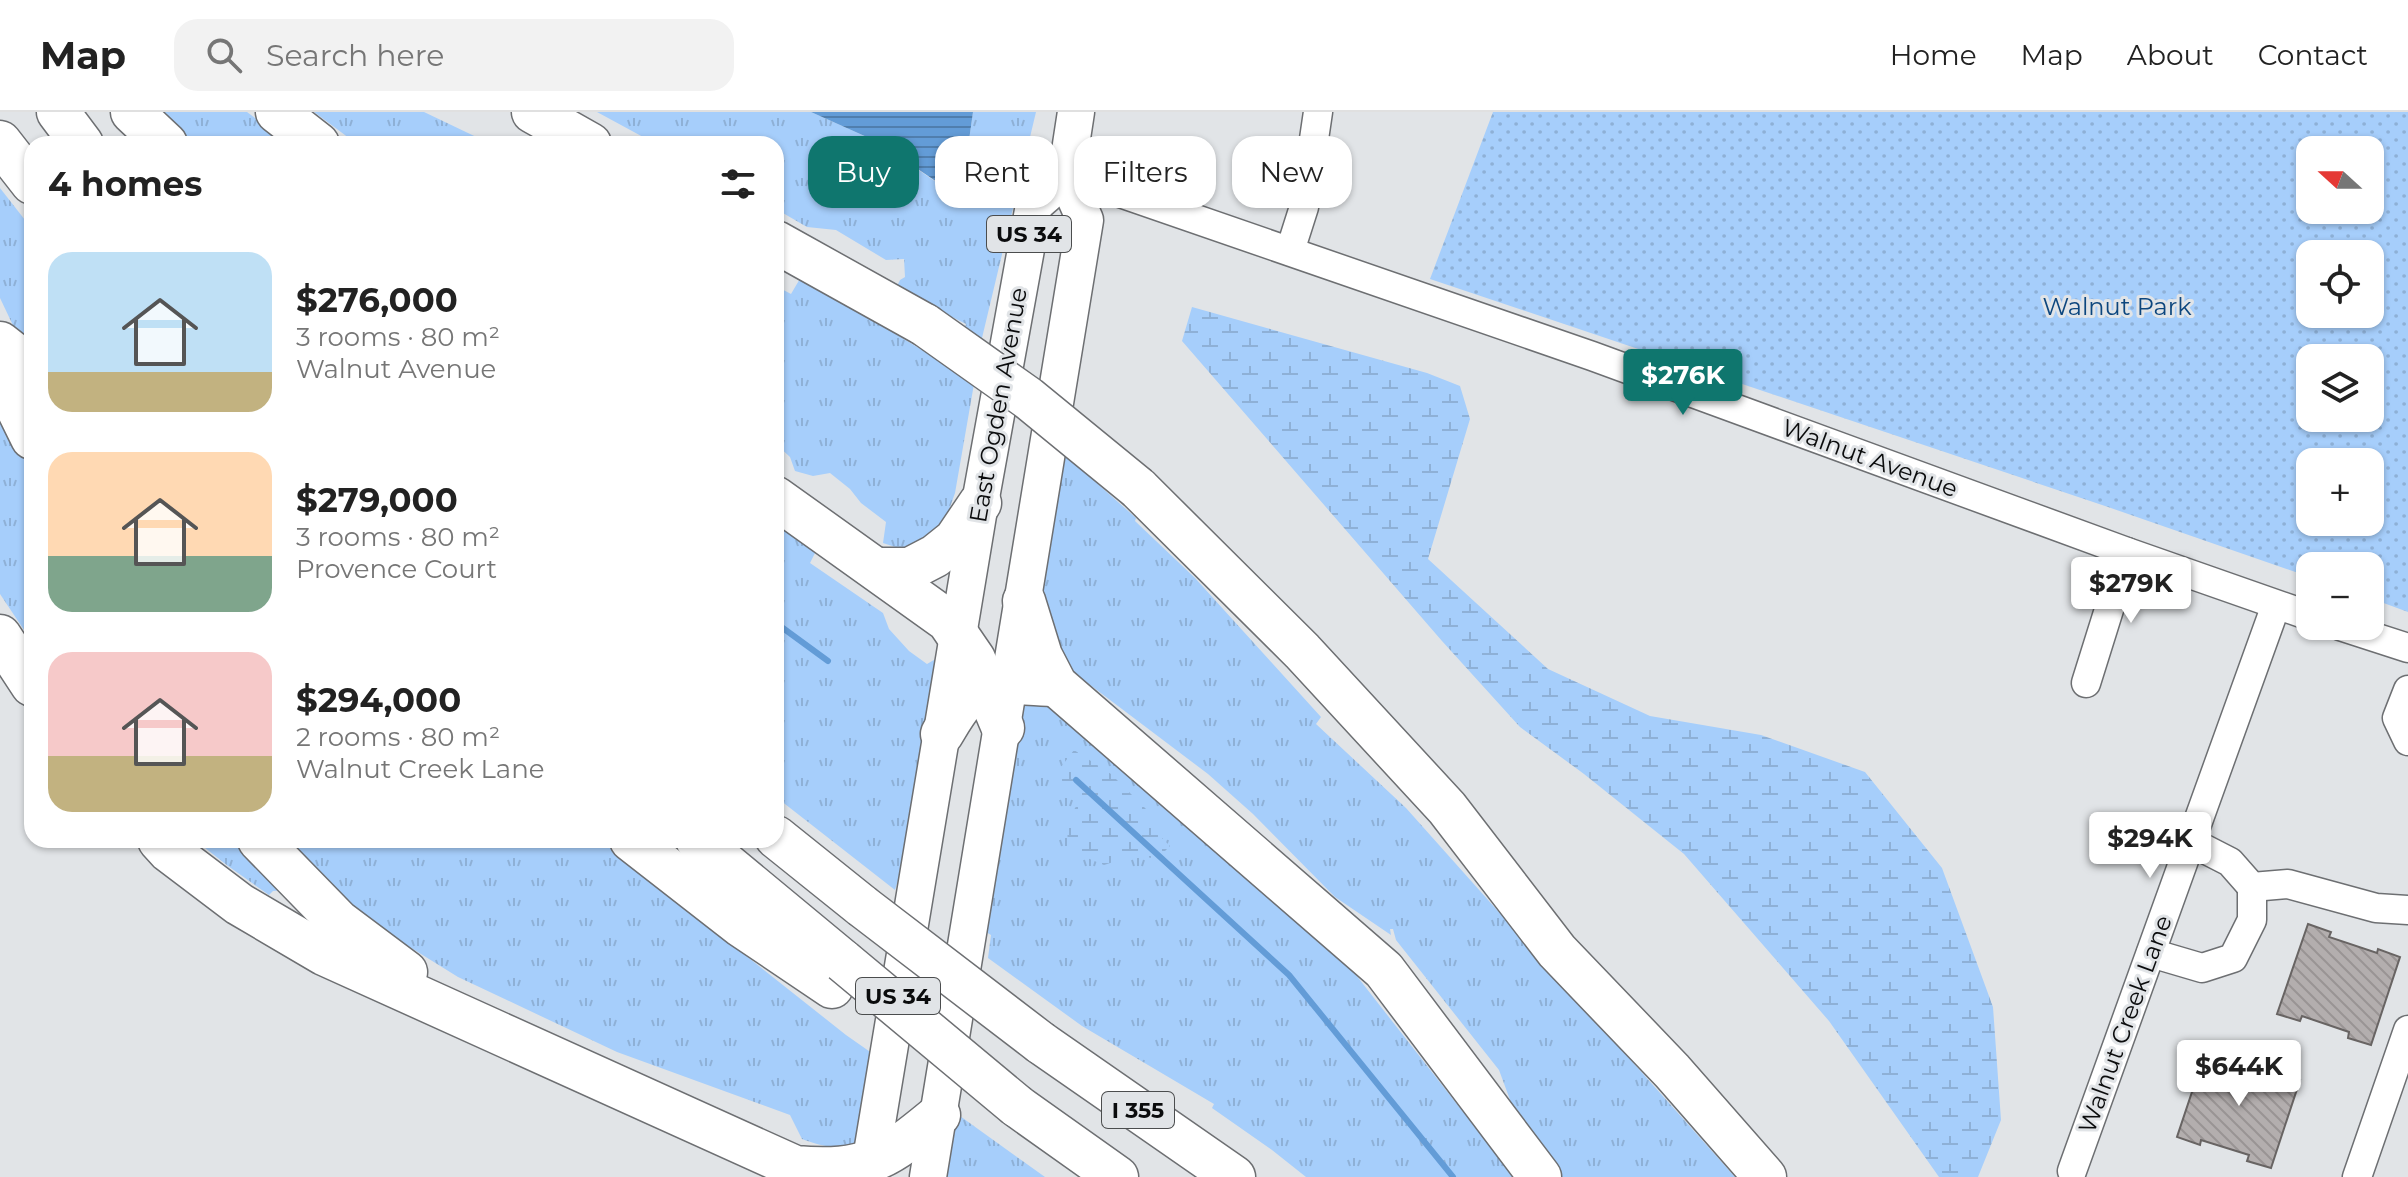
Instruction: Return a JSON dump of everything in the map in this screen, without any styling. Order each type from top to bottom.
[{"type":"highway","points":[[58,112],[76,136]]},
{"type":"highway","points":[[132,112],[158,136]]},
{"type":"highway","points":[[277,112],[308,136]]},
{"type":"highway","points":[[518,112],[574,136]]},
{"type":"highway","points":[[533,112],[576,136]]},
{"type":"highway","points":[[0,142],[24,173]]},
{"type":"highway","points":[[784,246],[925,325],[1028,398],[1138,488],[1302,651],[1447,808],[1557,951],[1672,1071],[1765,1177]]},
{"type":"highway","points":[[0,343],[24,362]]},
{"type":"highway","points":[[0,373],[24,422]]},
{"type":"highway","points":[[878,569],[910,569],[935,556],[955,540],[980,503]]},
{"type":"highway","points":[[784,504],[948,621],[974,659],[997,685],[1003,728]]},
{"type":"highway","points":[[1024,601],[1041,656],[1056,685],[1384,970],[1540,1177]]},
{"type":"highway","points":[[0,636],[24,673]]},
{"type":"highway","points":[[942,734],[957,709],[997,685],[1056,685]]},
{"type":"highway","name":"I 355","points":[[784,843],[1041,1043],[1234,1177]]},
{"type":"highway","points":[[166,848],[239,904],[324,954],[491,1028],[797,1172],[875,1172],[939,1115]]},
{"type":"highway","points":[[267,848],[338,921],[386,958],[491,1028]]},
{"type":"highway","points":[[641,848],[740,925],[838,974]]},
{"type":"highway","points":[[705,848],[838,974]]},
{"type":"highway","name":"I 355","points":[[838,974],[1117,1177]]},
{"type":"main road","points":[[1066,177],[1076,112]]},
{"type":"main road","name":"East Ogden Avenue","points":[[875,1172],[958,634],[1034,205],[1066,177]]},
{"type":"main road","name":"US 34","points":[[997,685],[1024,601],[1085,220],[1066,177]]},
{"type":"main road","name":"US 34","points":[[928,1177],[1003,728]]},
{"type":"street","points":[[1290,251],[1304,207],[1318,112]]},
{"type":"street","name":"Walnut Avenue","points":[[1066,177],[1100,186],[1592,356],[2296,611]]},
{"type":"street","points":[[2086,683],[2127,552]]},
{"type":"street","name":"Walnut Creek Lane","points":[[2072,1171],[2276,605]]},
{"type":"street","points":[[2383,640],[2408,648]]},
{"type":"street","points":[[2408,690],[2397,718],[2408,741]]},
{"type":"street","points":[[2151,953],[2202,968],[2233,958],[2252,920],[2252,887],[2230,862],[2191,842]]},
{"type":"street","points":[[2252,887],[2288,884],[2376,908],[2408,910]]},
{"type":"street","points":[[2357,1177],[2408,1030]]},
{"type":"green space","points":[[150,112],[247,112],[278,136],[177,136]]},
{"type":"green space","points":[[314,112],[424,112],[474,136],[346,136]]},
{"type":"green space","points":[[597,112],[811,112],[865,136],[808,136],[808,208],[919,208],[919,170],[935,181],[935,208],[1013,208],[982,338],[955,493],[942,530],[910,548],[883,543],[886,522],[830,473],[813,476],[795,471],[790,457],[784,451],[784,290],[791,294],[801,277],[952,368],[966,324],[897,286],[905,277],[904,259],[886,260],[836,230],[807,227],[784,214],[784,136],[641,136]]},
{"type":"green space","points":[[973,112],[1036,112],[1030,136],[970,136]]},
{"type":"green space","name":"Walnut Park","points":[[1493,112],[2408,112],[2408,612],[2384,603],[2384,552],[2296,552],[2296,572],[1430,279]]},
{"type":"green space","points":[[0,188],[24,219],[24,343],[0,298]]},
{"type":"green space","points":[[1192,307],[1427,373],[1460,386],[1470,419],[1428,559],[1548,669],[1650,716],[1761,735],[1865,772],[1942,868],[1993,1007],[2001,1120],[1978,1177],[1939,1177],[1829,1021],[1684,854],[1520,727],[1442,641],[1182,341]]},
{"type":"green space","points":[[0,405],[24,453],[24,630],[0,594]]},
{"type":"green space","points":[[1063,453],[1136,518],[1135,521],[1195,578],[1321,717],[1316,724],[1406,808],[1735,1177],[1554,1177],[1523,1135],[1499,1070],[1396,940],[1393,929],[1390,929],[1391,935],[1335,897],[1253,814],[1208,774],[1065,666],[1041,593]]},
{"type":"green space","points":[[784,526],[816,551],[810,563],[883,613],[889,629],[909,651],[927,664],[939,657],[909,844],[895,890],[784,803]]},
{"type":"green space","points":[[1022,703],[1050,706],[1287,899],[1356,975],[1514,1177],[1306,1177],[1212,1108],[1214,1104],[1082,1026],[988,958],[991,935],[986,932]]},
{"type":"green space","points":[[1074,750],[1111,774],[1152,815],[1157,833],[1170,846],[1157,859],[1135,855],[1104,865],[1068,850],[1067,821],[1082,797],[1055,775]]},
{"type":"green space","points":[[205,848],[248,848],[283,890],[273,891],[269,895]]},
{"type":"green space","points":[[292,848],[610,848],[876,1056],[858,1145],[830,1146],[802,1139],[790,1115],[617,1052],[458,977],[400,941],[348,901]]},
{"type":"green space","points":[[953,1111],[1045,1177],[942,1177]]},
{"type":"shaded area","points":[[811,112],[973,112],[970,136],[935,136],[935,181],[919,170],[919,136],[865,136]]},
{"type":"building","points":[[2308,924],[2331,932],[2329,937],[2400,957],[2371,1045],[2348,1038],[2349,1032],[2302,1016],[2300,1021],[2277,1014]]},
{"type":"building","points":[[2207,1047],[2231,1055],[2229,1060],[2300,1080],[2271,1168],[2247,1161],[2249,1155],[2201,1140],[2200,1145],[2177,1137]]},
{"type":"waterway","points":[[784,629],[828,661]]},
{"type":"waterway","points":[[1076,780],[1289,975],[1453,1177]]}]
